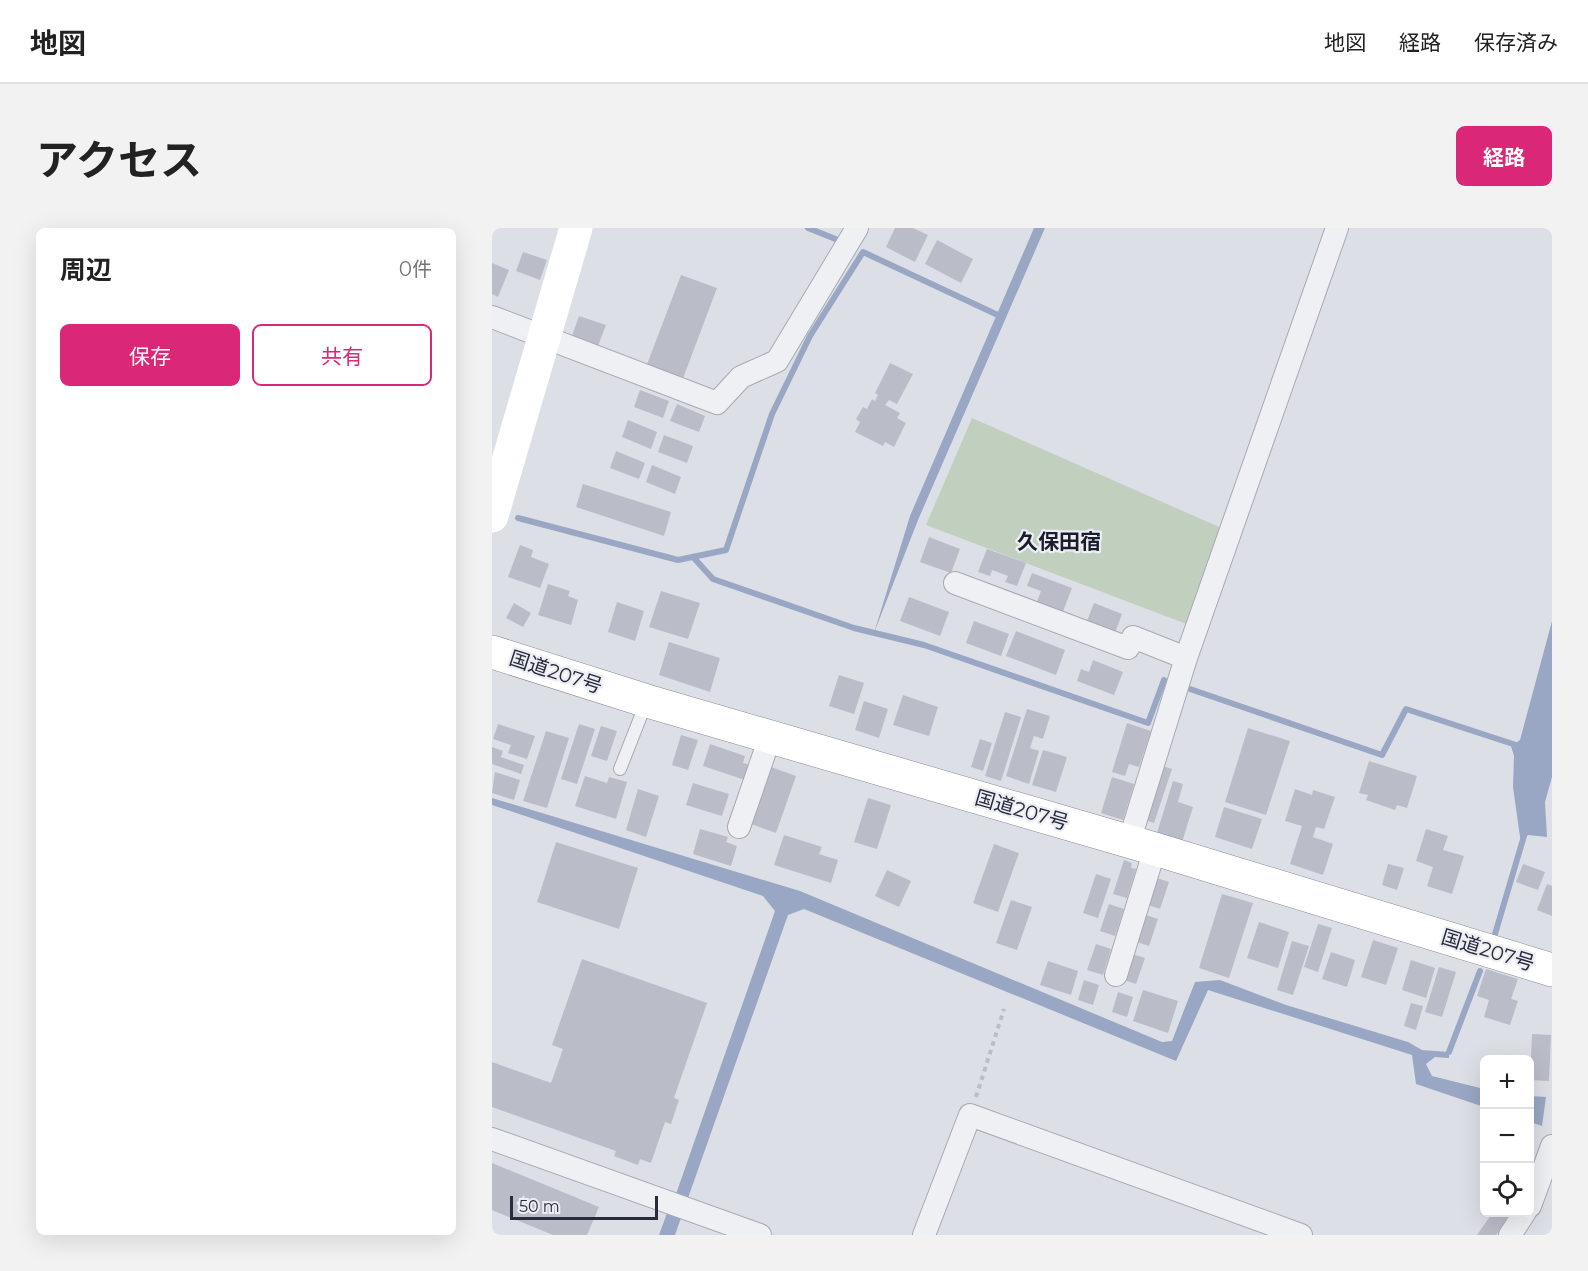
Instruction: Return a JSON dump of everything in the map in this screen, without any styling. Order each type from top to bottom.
[{"type":"main road","points":[[492,516],[576,228]]},
{"type":"main road","name":"国道207号","points":[[492,652],[647,701],[1142,845],[1552,970]]},
{"type":"street","points":[[492,317],[544,339],[717,403],[741,377],[777,361],[857,228]]},
{"type":"street","points":[[1116,975],[1142,845],[1186,658],[1337,228]]},
{"type":"street","points":[[955,583],[1128,648],[1133,638],[1186,658]]},
{"type":"street","points":[[739,826],[770,737]]},
{"type":"street","points":[[924,1235],[970,1115],[1301,1235]]},
{"type":"street","points":[[492,1139],[760,1235]]},
{"type":"street","points":[[1534,1195],[1552,1146]]},
{"type":"street","points":[[1510,1235],[1522,1217]]},
{"type":"lane","points":[[620,769],[647,701]]},
{"type":"path","points":[[970,1115],[1004,1009]]},
{"type":"green space","points":[[972,418],[1235,534],[1205,631],[926,525]]},
{"type":"water","points":[[1034,228],[1045,228],[918,520],[874,633],[910,516]]},
{"type":"water","points":[[1552,621],[1552,777],[1545,802],[1547,837],[1528,835],[1521,844],[1513,787],[1514,756],[1511,746],[1520,740]]},
{"type":"water","points":[[492,798],[800,891],[1162,1042],[1172,1041],[1195,982],[1220,980],[1286,1005],[1408,1042],[1422,1050],[1449,1052],[1449,1058],[1435,1057],[1426,1064],[1432,1076],[1480,1088],[1480,1106],[1416,1084],[1412,1055],[1208,990],[1176,1061],[804,909],[788,915],[688,1198],[676,1194],[775,911],[763,896],[492,805]]},
{"type":"water","points":[[1534,1096],[1546,1097],[1542,1126],[1534,1123]]},
{"type":"water","points":[[667,1213],[681,1218],[675,1235],[659,1235]]},
{"type":"building","points":[[895,228],[913,228],[928,235],[915,262],[886,247]]},
{"type":"building","points":[[937,240],[973,259],[961,283],[925,264]]},
{"type":"building","points":[[523,252],[547,260],[540,280],[516,271]]},
{"type":"building","points":[[492,263],[509,270],[498,297],[492,294]]},
{"type":"building","points":[[681,275],[717,288],[682,381],[646,367]]},
{"type":"building","points":[[579,316],[606,325],[598,346],[572,336]]},
{"type":"building","points":[[890,363],[913,374],[897,404],[889,400],[885,405],[900,413],[897,418],[906,423],[894,447],[885,442],[883,446],[855,432],[860,422],[856,419],[863,407],[867,409],[872,399],[875,401],[878,395],[875,393]]},
{"type":"building","points":[[640,390],[669,401],[663,418],[634,407]]},
{"type":"building","points":[[677,404],[705,416],[699,432],[670,421]]},
{"type":"building","points":[[628,420],[657,432],[651,449],[622,437]]},
{"type":"building","points":[[664,435],[693,446],[687,463],[658,452]]},
{"type":"building","points":[[616,451],[645,463],[639,479],[610,468]]},
{"type":"building","points":[[652,465],[681,477],[675,494],[646,482]]},
{"type":"building","points":[[583,484],[671,512],[664,536],[576,507]]},
{"type":"building","points":[[929,537],[960,549],[951,573],[920,562]]},
{"type":"building","points":[[520,545],[533,550],[531,557],[549,564],[540,588],[508,577]]},
{"type":"building","points":[[987,549],[1026,563],[1017,586],[1005,582],[1008,576],[992,570],[990,576],[978,572]]},
{"type":"building","points":[[1032,573],[1072,588],[1062,614],[1036,604],[1041,591],[1027,586]]},
{"type":"building","points":[[548,584],[570,591],[568,596],[578,600],[571,625],[538,615]]},
{"type":"building","points":[[661,591],[700,603],[688,639],[649,627]]},
{"type":"building","points":[[909,597],[949,612],[940,636],[900,621]]},
{"type":"building","points":[[617,602],[644,611],[635,641],[608,632]]},
{"type":"building","points":[[514,603],[531,613],[523,627],[506,618]]},
{"type":"building","points":[[1094,603],[1122,614],[1115,633],[1087,621]]},
{"type":"building","points":[[974,621],[1009,634],[1001,656],[966,643]]},
{"type":"building","points":[[1016,631],[1065,650],[1056,675],[1006,656]]},
{"type":"building","points":[[669,642],[720,658],[710,692],[659,675]]},
{"type":"building","points":[[1093,660],[1123,672],[1114,695],[1077,681],[1081,669],[1089,672]]},
{"type":"building","points":[[839,675],[864,683],[854,714],[829,706]]},
{"type":"building","points":[[903,695],[938,707],[929,736],[893,725]]},
{"type":"building","points":[[864,701],[888,709],[879,738],[855,730]]},
{"type":"building","points":[[1027,709],[1050,716],[1043,739],[1034,736],[1030,748],[1039,751],[1029,784],[1006,776]]},
{"type":"building","points":[[1005,712],[1021,717],[1001,781],[985,776]]},
{"type":"building","points":[[1127,723],[1151,731],[1139,767],[1129,764],[1125,776],[1112,772]]},
{"type":"building","points":[[498,724],[535,736],[527,759],[508,753],[511,745],[493,739]]},
{"type":"building","points":[[579,724],[595,729],[577,784],[561,779]]},
{"type":"building","points":[[601,726],[617,731],[607,761],[591,756]]},
{"type":"building","points":[[1248,728],[1290,741],[1266,815],[1225,802]]},
{"type":"building","points":[[546,731],[569,738],[547,808],[523,801]]},
{"type":"building","points":[[681,735],[698,740],[688,770],[672,765]]},
{"type":"building","points":[[980,739],[992,743],[983,771],[971,767]]},
{"type":"building","points":[[710,744],[745,756],[743,763],[750,765],[745,780],[703,766]]},
{"type":"building","points":[[492,747],[503,751],[501,757],[524,765],[521,774],[492,764]]},
{"type":"building","points":[[1043,750],[1067,757],[1056,792],[1032,785]]},
{"type":"building","points":[[1369,761],[1417,776],[1407,808],[1397,805],[1395,810],[1366,800],[1368,795],[1359,793]]},
{"type":"building","points":[[1157,764],[1172,769],[1154,823],[1140,818]]},
{"type":"building","points":[[771,767],[796,776],[776,833],[751,824]]},
{"type":"building","points":[[495,772],[520,780],[514,800],[492,793]]},
{"type":"building","points":[[585,776],[607,783],[609,777],[627,782],[616,819],[575,806]]},
{"type":"building","points":[[1112,777],[1134,784],[1123,820],[1101,813]]},
{"type":"building","points":[[1173,781],[1183,784],[1178,802],[1193,807],[1182,842],[1157,833]]},
{"type":"building","points":[[693,783],[729,794],[722,816],[686,805]]},
{"type":"building","points":[[638,789],[659,796],[646,837],[626,830]]},
{"type":"building","points":[[1295,789],[1312,795],[1313,790],[1335,797],[1324,829],[1316,827],[1313,837],[1333,844],[1323,875],[1290,864],[1302,826],[1285,821]]},
{"type":"building","points":[[868,798],[891,805],[877,849],[854,842]]},
{"type":"building","points":[[1224,807],[1262,819],[1252,849],[1215,837]]},
{"type":"building","points":[[700,829],[728,837],[726,842],[737,846],[731,866],[693,854]]},
{"type":"building","points":[[1426,829],[1448,836],[1443,850],[1464,856],[1452,894],[1427,886],[1433,867],[1416,861]]},
{"type":"building","points":[[784,835],[822,847],[819,854],[838,860],[831,883],[774,865]]},
{"type":"building","points":[[556,842],[638,868],[619,929],[537,902]]},
{"type":"building","points":[[994,844],[1019,853],[998,912],[973,903]]},
{"type":"building","points":[[1124,860],[1132,863],[1131,868],[1136,869],[1127,898],[1113,894]]},
{"type":"building","points":[[1388,864],[1404,868],[1397,890],[1382,885]]},
{"type":"building","points":[[1523,864],[1545,872],[1538,890],[1516,882]]},
{"type":"building","points":[[887,870],[911,881],[899,907],[875,896]]},
{"type":"building","points":[[1096,874],[1111,879],[1098,918],[1083,913]]},
{"type":"building","points":[[1154,877],[1169,882],[1160,909],[1145,904]]},
{"type":"building","points":[[1547,884],[1552,886],[1552,916],[1537,910]]},
{"type":"building","points":[[1222,894],[1253,903],[1229,978],[1199,968]]},
{"type":"building","points":[[1011,900],[1032,907],[1017,950],[996,943]]},
{"type":"building","points":[[1109,904],[1124,909],[1115,936],[1100,931]]},
{"type":"building","points":[[1143,914],[1158,919],[1149,946],[1134,941]]},
{"type":"building","points":[[1259,922],[1289,932],[1278,968],[1247,958]]},
{"type":"building","points":[[1318,924],[1332,928],[1318,972],[1304,967]]},
{"type":"building","points":[[1373,940],[1398,948],[1386,985],[1361,977]]},
{"type":"building","points":[[1292,941],[1309,946],[1293,995],[1277,990]]},
{"type":"building","points":[[1096,944],[1111,949],[1103,975],[1087,970]]},
{"type":"building","points":[[1331,952],[1355,960],[1347,987],[1322,979]]},
{"type":"building","points":[[1130,953],[1145,958],[1136,984],[1121,979]]},
{"type":"building","points":[[582,959],[707,1003],[674,1098],[679,1100],[671,1124],[665,1122],[651,1163],[640,1159],[638,1165],[614,1156],[616,1151],[492,1107],[492,1062],[551,1083],[563,1049],[552,1045]]},
{"type":"building","points":[[1411,960],[1435,968],[1426,998],[1402,990]]},
{"type":"building","points":[[1048,961],[1078,971],[1071,995],[1040,985]]},
{"type":"building","points":[[1439,967],[1456,972],[1442,1017],[1425,1012]]},
{"type":"building","points":[[1486,969],[1518,979],[1511,999],[1518,1001],[1510,1025],[1484,1017],[1489,1000],[1477,996]]},
{"type":"building","points":[[1084,980],[1099,985],[1093,1005],[1078,1000]]},
{"type":"building","points":[[1143,990],[1178,1001],[1168,1033],[1133,1021]]},
{"type":"building","points":[[1118,992],[1133,997],[1127,1017],[1112,1012]]},
{"type":"building","points":[[1411,1003],[1423,1006],[1416,1030],[1404,1026]]},
{"type":"building","points":[[1532,1034],[1551,1035],[1549,1081],[1534,1080],[1534,1055],[1531,1055]]},
{"type":"building","points":[[492,1163],[599,1207],[587,1235],[553,1235],[492,1210]]},
{"type":"building","points":[[1490,1217],[1508,1217],[1496,1235],[1477,1235]]},
{"type":"waterway","points":[[808,228],[838,240]]},
{"type":"waterway","points":[[518,518],[678,560],[726,550],[772,414],[810,336],[863,252],[1000,316]]},
{"type":"waterway","points":[[693,557],[713,579],[854,628],[924,645],[1148,723],[1164,680]]},
{"type":"waterway","points":[[1190,689],[1382,755],[1406,709],[1519,746]]},
{"type":"waterway","points":[[1495,934],[1524,836]]},
{"type":"waterway","points":[[1449,1052],[1480,971]]},
{"type":"district","name":"久保田宿","points":[[1059,541]]}]
